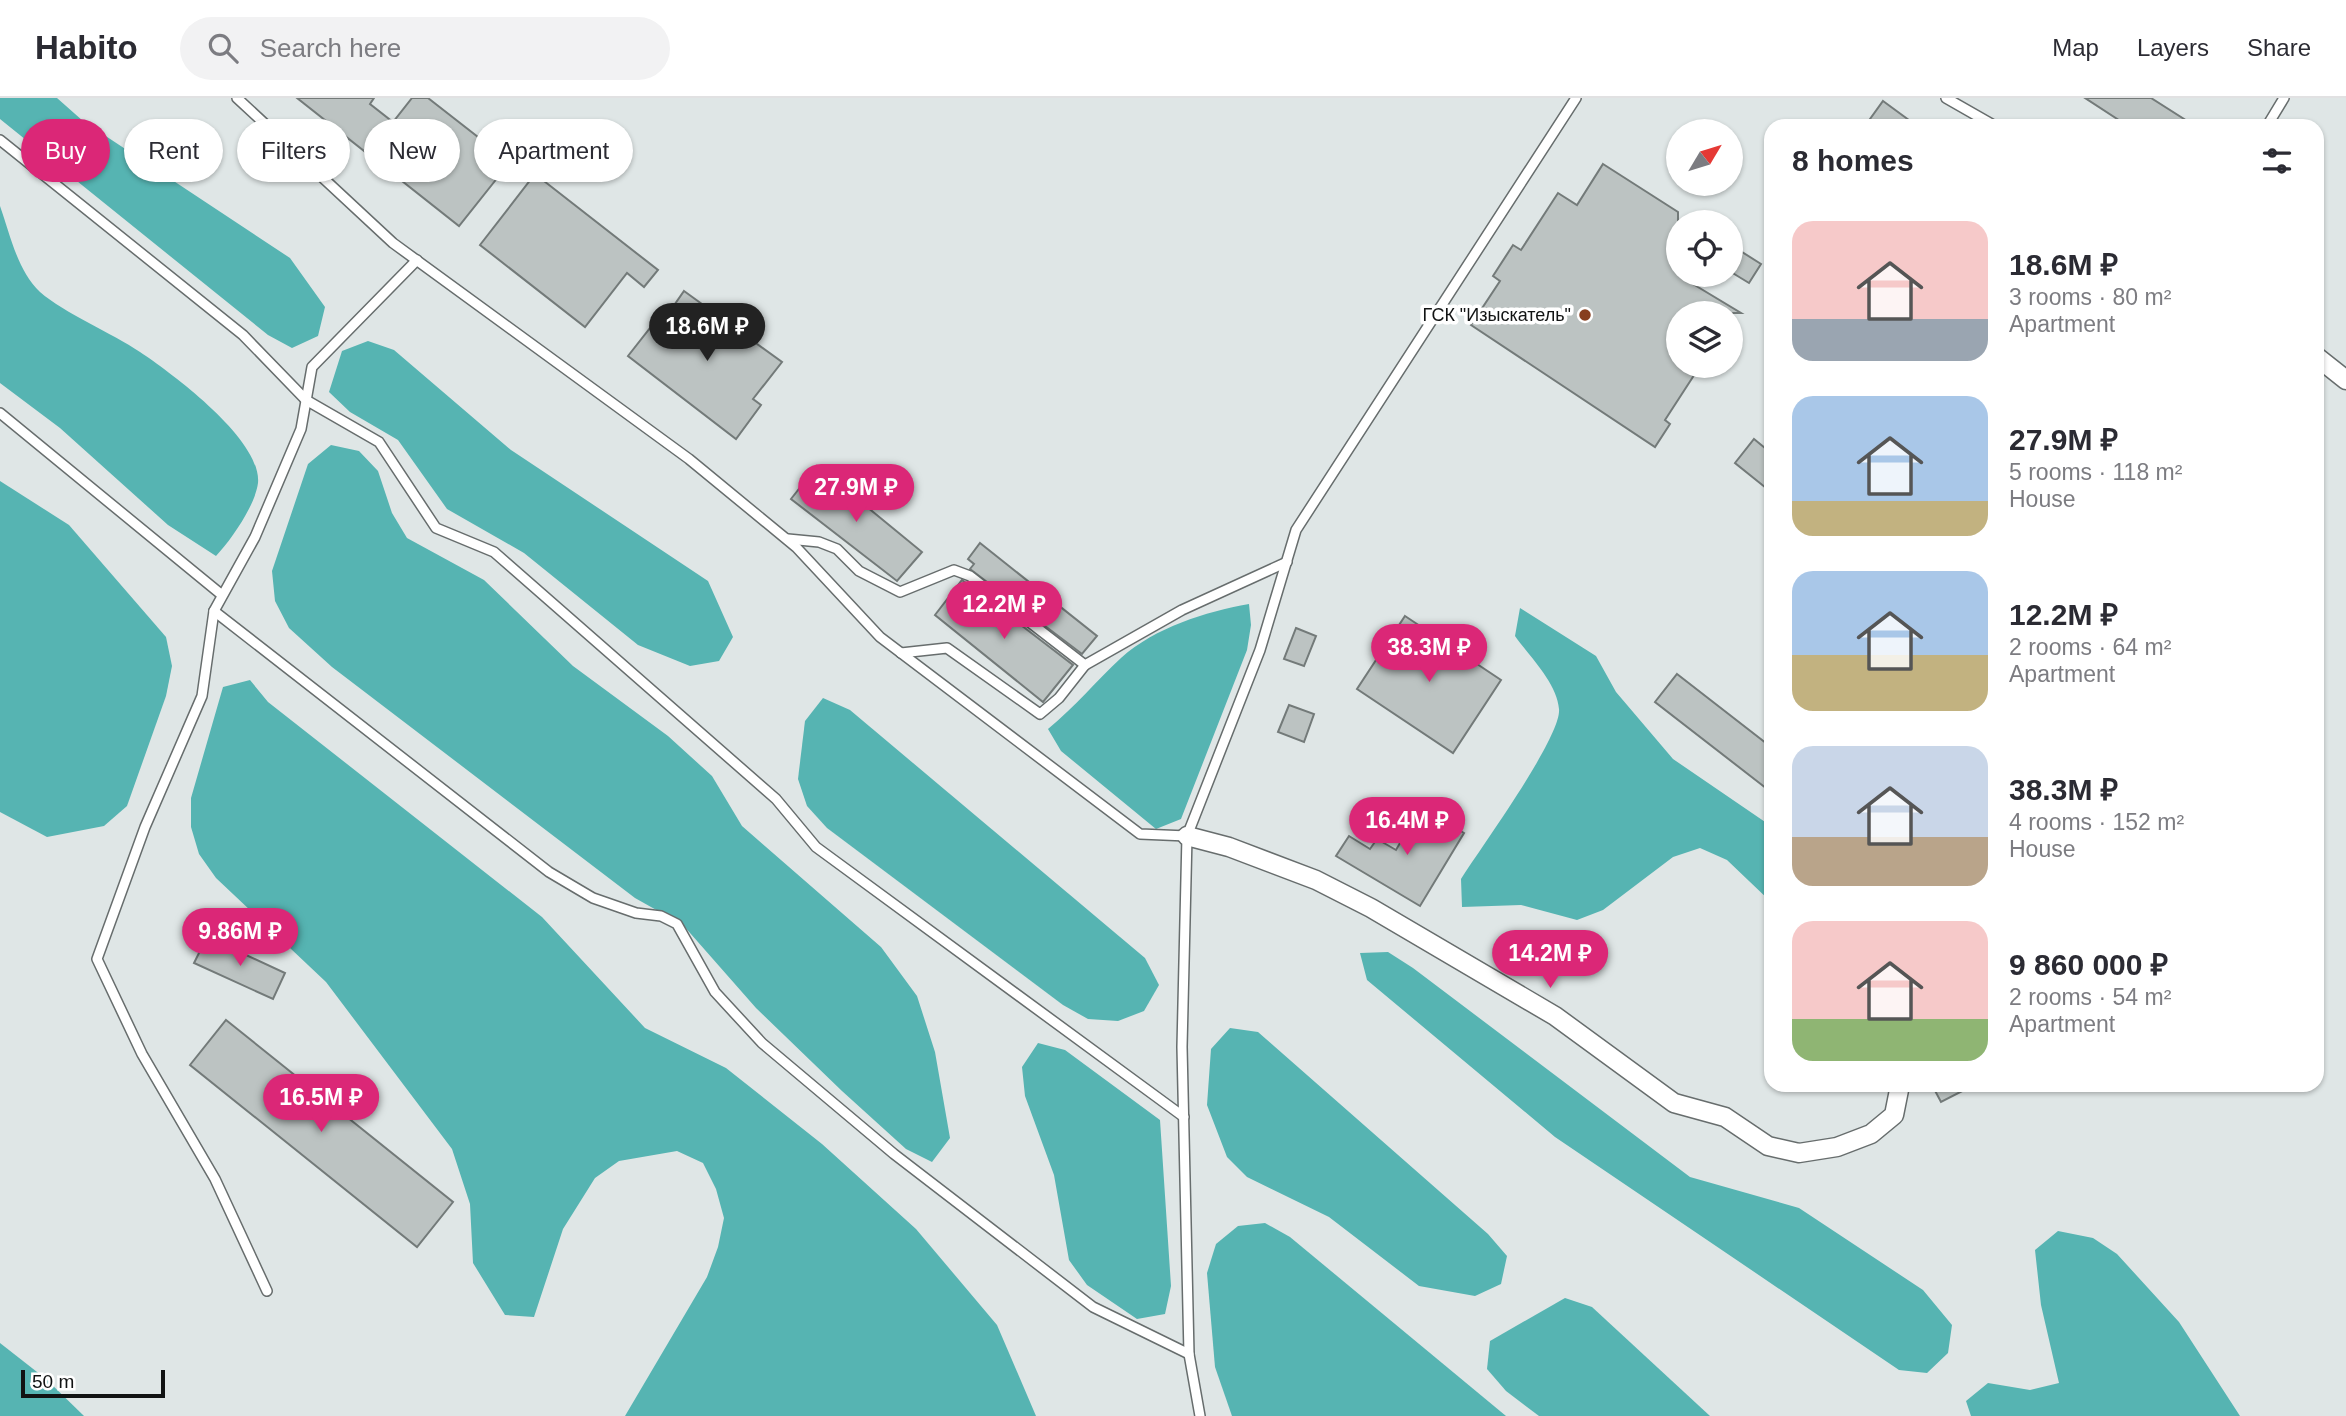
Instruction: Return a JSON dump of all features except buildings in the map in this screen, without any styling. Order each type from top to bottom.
[{"type":"street","points":[[2324,363],[2346,380]]},
{"type":"street","points":[[1187,836],[1228,847],[1316,880],[1371,908],[1555,1016],[1674,1103],[1725,1117],[1768,1146],[1799,1153],[1837,1147],[1871,1134],[1894,1115],[1899,1092]]},
{"type":"lane","points":[[237,98],[345,200],[417,260],[689,459],[786,539],[880,637],[1140,834],[1187,836]]},
{"type":"lane","points":[[1200,1416],[1189,1354],[1184,1117],[1187,836],[1260,650],[1296,530],[1576,98]]},
{"type":"lane","points":[[1946,98],[1983,119]]},
{"type":"lane","points":[[2271,119],[2284,98]]},
{"type":"lane","points":[[0,140],[243,335],[306,400],[379,442],[436,528],[494,552],[776,799],[816,847],[1184,1117]]},
{"type":"lane","points":[[267,1291],[215,1180],[142,1054],[97,959],[145,827],[202,696],[214,611],[255,537],[301,429],[312,367],[417,260]]},
{"type":"lane","points":[[0,413],[222,595]]},
{"type":"lane","points":[[786,539],[819,542],[837,549],[859,571],[900,592],[954,570],[970,576],[1085,665]]},
{"type":"lane","points":[[901,653],[947,648],[1040,714],[1059,698],[1085,665],[1182,610],[1287,562]]},
{"type":"lane","points":[[214,611],[549,872],[593,898],[636,913],[661,916],[677,924],[687,936],[715,992],[762,1043],[782,1060],[894,1154],[1093,1307],[1189,1354]]},
{"type":"shaded area","points":[[0,98],[57,98],[81,119],[21,119],[21,136],[0,119]]},
{"type":"shaded area","points":[[110,139],[124,148],[124,182],[175,182],[290,258],[325,307],[318,336],[292,348],[268,335],[78,182],[110,182]]},
{"type":"shaded area","points":[[0,206],[20,263],[40,292],[62,308],[155,362],[213,410],[246,447],[255,466],[258,483],[256,492],[242,522],[216,556],[168,525],[60,428],[0,383]]},
{"type":"shaded area","points":[[368,341],[394,350],[511,450],[708,581],[733,637],[719,661],[690,666],[638,645],[524,553],[447,509],[398,440],[350,412],[329,392],[342,351]]},
{"type":"shaded area","points":[[331,445],[359,451],[378,471],[392,513],[407,538],[484,580],[573,666],[668,736],[712,776],[742,826],[881,947],[917,996],[935,1052],[950,1138],[932,1162],[906,1149],[842,1091],[756,1008],[683,925],[635,898],[332,667],[289,628],[275,601],[272,571],[308,464]]},
{"type":"shaded area","points":[[0,481],[69,525],[166,637],[172,666],[166,696],[127,806],[104,826],[47,837],[0,812]]},
{"type":"shaded area","points":[[1249,604],[1251,625],[1247,650],[1181,819],[1156,829],[1061,751],[1048,729],[1135,647],[1182,622]]},
{"type":"shaded area","points":[[1520,608],[1596,656],[1616,692],[1673,759],[1764,821],[1764,895],[1727,860],[1700,848],[1673,857],[1603,910],[1577,920],[1521,905],[1462,907],[1461,879],[1534,767],[1556,723],[1559,709],[1553,689],[1515,636]]},
{"type":"shaded area","points":[[250,680],[268,702],[542,917],[645,1028],[726,1068],[822,1144],[916,1229],[997,1325],[1036,1416],[625,1416],[707,1277],[718,1247],[724,1218],[716,1189],[703,1163],[677,1151],[619,1161],[595,1178],[563,1229],[534,1317],[505,1315],[473,1263],[470,1204],[452,1149],[326,982],[216,878],[199,854],[191,827],[191,798],[223,687]]},
{"type":"shaded area","points":[[823,698],[850,710],[1145,958],[1159,985],[1144,1011],[1118,1021],[1088,1019],[1063,1005],[827,828],[807,806],[798,779],[805,721]]},
{"type":"shaded area","points":[[1388,952],[1413,968],[1690,1177],[1799,1208],[1923,1290],[1952,1325],[1948,1353],[1927,1373],[1899,1370],[1555,1137],[1367,980],[1360,953]]},
{"type":"shaded area","points":[[1230,1028],[1258,1032],[1488,1234],[1507,1256],[1501,1284],[1475,1296],[1419,1286],[1329,1217],[1247,1177],[1227,1157],[1207,1105],[1211,1049]]},
{"type":"shaded area","points":[[1038,1043],[1065,1050],[1160,1120],[1171,1286],[1165,1314],[1137,1319],[1087,1285],[1069,1260],[1054,1175],[1025,1096],[1022,1067]]},
{"type":"shaded area","points":[[1265,1223],[1290,1237],[1506,1416],[1232,1416],[1215,1367],[1207,1273],[1216,1244],[1238,1226]]},
{"type":"shaded area","points":[[2058,1231],[2093,1238],[2117,1254],[2179,1322],[2240,1416],[1971,1416],[1966,1401],[1988,1383],[2030,1390],[2059,1383],[2041,1305],[2035,1250]]},
{"type":"shaded area","points":[[1565,1298],[1592,1307],[1710,1416],[1539,1416],[1506,1391],[1487,1369],[1490,1341]]},
{"type":"shaded area","points":[[0,1343],[46,1379],[84,1416],[0,1416]]},
{"type":"place","name":"ГСК \"Изыскатель\"","points":[[1585,315]]}]
